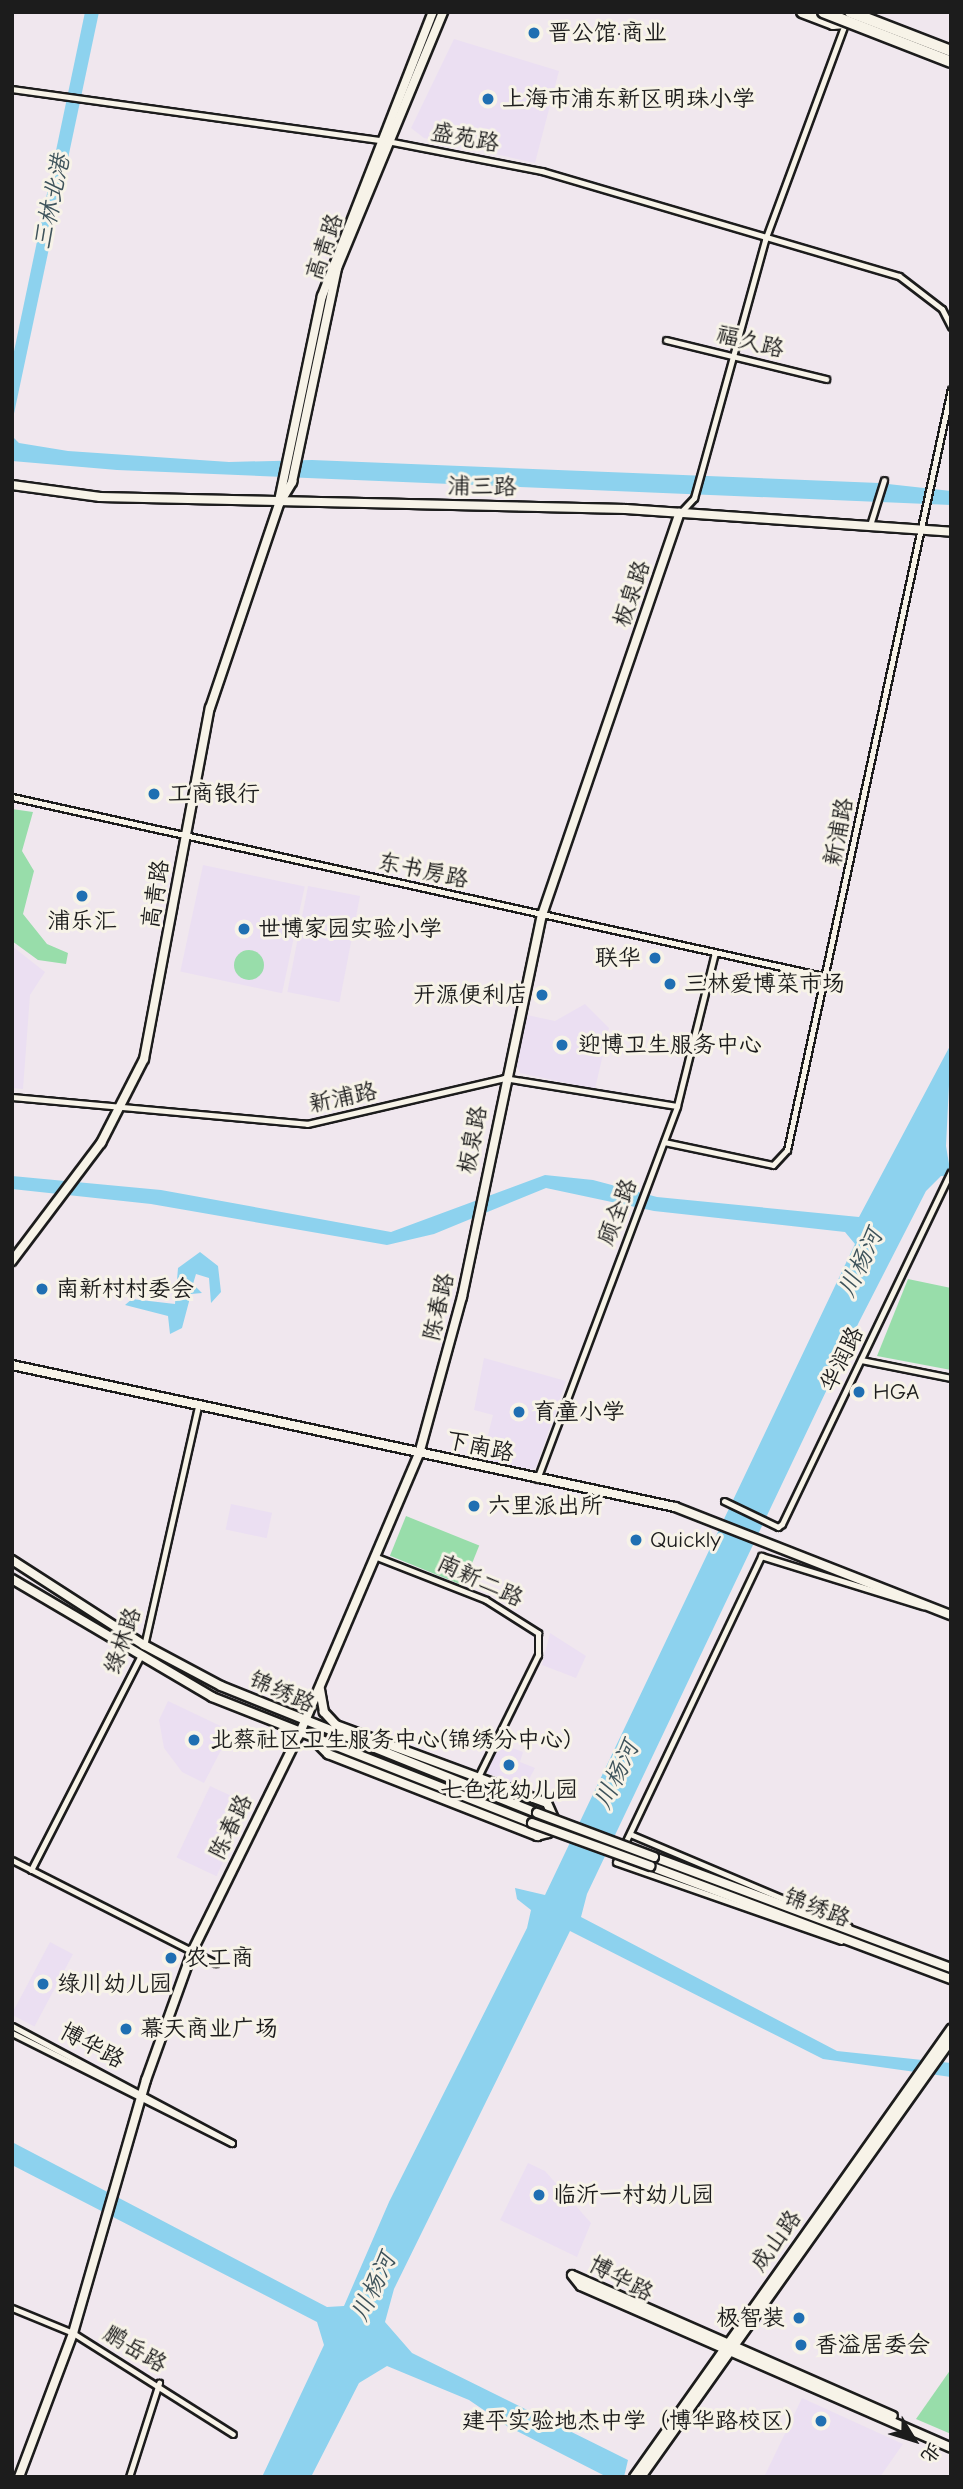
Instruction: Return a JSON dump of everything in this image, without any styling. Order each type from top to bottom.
[{"type":"highway","points":[[802,12],[849,16],[951,51]]},
{"type":"highway","points":[[823,12],[951,62]]},
{"type":"main road","name":"高青路","points":[[279,504],[285,454],[313,323],[433,12]]},
{"type":"main road","name":"高青路","points":[[12,1261],[77,1176],[122,1109],[154,1022],[207,718],[279,504],[292,482],[327,301],[383,141],[443,12]]},
{"type":"main road","name":"浦三路","points":[[12,485],[100,497],[680,513],[951,532]]},
{"type":"main road","name":"板泉路","points":[[481,1199],[504,1078],[542,915],[680,513]]},
{"type":"main road","name":"陈春路","points":[[19,2477],[73,2333],[117,2190],[142,2097],[192,1952],[299,1735],[419,1454],[446,1362],[481,1199]]},
{"type":"main road","name":"下南路","points":[[12,1364],[695,1513],[951,1615]]},
{"type":"main road","name":"锦绣路","points":[[12,1560],[144,1645],[304,1724],[951,1968]]},
{"type":"main road","name":"锦绣路","points":[[12,1579],[139,1659],[299,1735],[951,1979]]},
{"type":"main road","name":"锦绣路","points":[[315,1741],[328,1754],[537,1836],[552,1828],[555,1815],[547,1802],[336,1725],[324,1712],[320,1686]]},
{"type":"main road","name":"成山路","points":[[634,2477],[648,2462],[945,2044],[951,2029]]},
{"type":"main road","name":"博华路","points":[[951,2442],[727,2348],[581,2286],[572,2275],[727,2348],[951,2448]]},
{"type":"main road","name":"成山路","points":[[641,2477],[648,2462]]},
{"type":"street","name":"板泉路","points":[[680,513],[696,492],[766,235],[849,16]]},
{"type":"street","name":"盛苑路","points":[[12,89],[383,141],[542,171],[900,276],[942,309],[951,327]]},
{"type":"street","name":"福久路","points":[[666,340],[826,379]]},
{"type":"street","name":"新浦路","points":[[664,1142],[773,1165],[782,1160],[801,1101],[923,505],[951,389]]},
{"type":"street","points":[[870,525],[884,480]]},
{"type":"street","name":"东书房路","points":[[12,797],[827,977]]},
{"type":"street","name":"顾全路","points":[[537,1479],[677,1106],[715,953]]},
{"type":"street","name":"新浦路","points":[[12,1097],[307,1125],[504,1078],[677,1106]]},
{"type":"street","name":"华润路","points":[[724,1501],[769,1522],[782,1524],[951,1172]]},
{"type":"street","points":[[861,1360],[951,1378]]},
{"type":"street","name":"绿林路","points":[[31,1870],[139,1659],[198,1406]]},
{"type":"street","name":"南新二路","points":[[374,1555],[486,1600],[538,1633],[538,1655],[478,1777]]},
{"type":"street","name":"下南路","points":[[630,1834],[761,1556],[908,1605],[927,1606]]},
{"type":"street","points":[[858,1944],[817,1936],[617,1862],[630,1834],[863,1935]]},
{"type":"street","points":[[12,1860],[215,1963]]},
{"type":"street","name":"博华路","points":[[12,2026],[232,2143],[12,2033]]},
{"type":"street","name":"鹏岳路","points":[[12,2308],[73,2333],[159,2383],[233,2434]]},
{"type":"street","points":[[129,2477],[159,2383]]},
{"type":"shaded area","name":"上海市浦东新区明珠小学","points":[[454,39],[559,71],[535,163],[424,138],[411,128]]},
{"type":"shaded area","name":"世博家园实验小学","points":[[203,865],[305,887],[282,993],[180,972]]},
{"type":"shaded area","points":[[308,886],[360,896],[339,1002],[287,992]]},
{"type":"shaded area","points":[[12,946],[45,972],[30,995],[23,1089],[12,1088]]},
{"type":"shaded area","name":"迎博卫生服务中心","points":[[585,1004],[609,1028],[595,1089],[520,1073],[515,1062],[527,1015],[555,1021]]},
{"type":"shaded area","name":"育童小学","points":[[484,1358],[566,1381],[536,1467],[529,1471],[482,1459],[493,1415],[474,1410]]},
{"type":"shaded area","points":[[231,1504],[272,1513],[267,1538],[226,1529]]},
{"type":"shaded area","points":[[550,1633],[586,1656],[576,1678],[542,1665]]},
{"type":"shaded area","name":"北蔡社区卫生服务中心(锦绣分中心)","points":[[168,1701],[231,1731],[204,1783],[182,1772],[164,1748],[159,1720]]},
{"type":"shaded area","name":"七色花幼儿园","points":[[500,1743],[523,1752],[520,1762],[535,1768],[525,1787],[487,1773]]},
{"type":"shaded area","points":[[210,1786],[250,1805],[216,1876],[177,1858]]},
{"type":"shaded area","name":"绿川幼儿园","points":[[50,1942],[73,1954],[34,2027],[12,2013]]},
{"type":"shaded area","name":"临沂一村幼儿园","points":[[528,2163],[545,2171],[591,2223],[577,2257],[500,2220]]},
{"type":"shaded area","name":"建平实验地杰中学（博华路校区）","points":[[802,2398],[903,2444],[880,2477],[764,2477]]},
{"type":"green space","points":[[12,809],[33,812],[22,851],[34,871],[23,914],[47,944],[68,953],[66,964],[38,960],[12,941]]},
{"type":"green space","points":[[249,950],[260,954],[264,965],[260,976],[249,980],[238,976],[234,965],[238,954]]},
{"type":"green space","points":[[908,1279],[951,1288],[951,1370],[877,1356]]},
{"type":"green space","points":[[406,1516],[479,1546],[463,1585],[390,1556]]},
{"type":"green space","points":[[951,2369],[951,2434],[916,2419]]},
{"type":"water","name":"三林北港","points":[[85,12],[99,12],[12,423],[12,361]]},
{"type":"water","points":[[12,436],[19,443],[68,451],[229,462],[312,460],[879,483],[951,491],[951,505],[117,470],[12,461]]},
{"type":"water","name":"川杨河","points":[[951,1044],[946,1146],[951,1176],[941,1176],[926,1191],[859,1322],[587,1894],[581,1917],[837,2051],[951,2063],[951,2077],[823,2059],[570,1931],[394,2289],[385,2322],[412,2353],[628,2460],[624,2477],[607,2477],[507,2426],[469,2400],[387,2366],[359,2383],[311,2477],[262,2477],[324,2345],[317,2322],[12,2165],[12,2142],[327,2307],[344,2306],[389,2202],[527,1928],[531,1910],[517,1899],[515,1888],[545,1895],[855,1244],[845,1232],[654,1211],[546,1188],[434,1234],[387,1245],[151,1204],[12,1189],[12,1176],[161,1190],[391,1232],[545,1175],[593,1180],[657,1197],[859,1217]]},
{"type":"water","points":[[200,1252],[218,1266],[221,1292],[211,1303],[209,1278],[196,1274],[193,1284],[202,1293],[191,1294],[182,1328],[170,1334],[168,1316],[125,1305],[132,1299],[175,1304],[178,1268]]},
{"type":"place","name":"晋公馆·商业","points":[[534,33]]},
{"type":"place","name":"上海市浦东新区明珠小学","points":[[488,99]]},
{"type":"place","name":"工商银行","points":[[154,794]]},
{"type":"place","name":"浦乐汇","points":[[82,896]]},
{"type":"place","name":"世博家园实验小学","points":[[244,929]]},
{"type":"place","name":"联华","points":[[655,958]]},
{"type":"place","name":"三林爱博菜市场","points":[[670,984]]},
{"type":"place","name":"开源便利店","points":[[542,995]]},
{"type":"place","name":"迎博卫生服务中心","points":[[562,1045]]},
{"type":"place","name":"南新村村委会","points":[[42,1289]]},
{"type":"place","name":"HGA","points":[[859,1392]]},
{"type":"place","name":"育童小学","points":[[519,1412]]},
{"type":"place","name":"六里派出所","points":[[474,1506]]},
{"type":"place","name":"Quickly","points":[[636,1540]]},
{"type":"place","name":"北蔡社区卫生服务中心(锦绣分中心)","points":[[194,1740]]},
{"type":"place","name":"七色花幼儿园","points":[[509,1765]]},
{"type":"place","name":"农工商","points":[[171,1958]]},
{"type":"place","name":"绿川幼儿园","points":[[43,1984]]},
{"type":"place","name":"幕天商业广场","points":[[126,2029]]},
{"type":"place","name":"临沂一村幼儿园","points":[[539,2195]]},
{"type":"place","name":"极智装","points":[[799,2318]]},
{"type":"place","name":"香溢居委会","points":[[801,2345]]},
{"type":"place","name":"建平实验地杰中学（博华路校区）","points":[[821,2421]]}]
